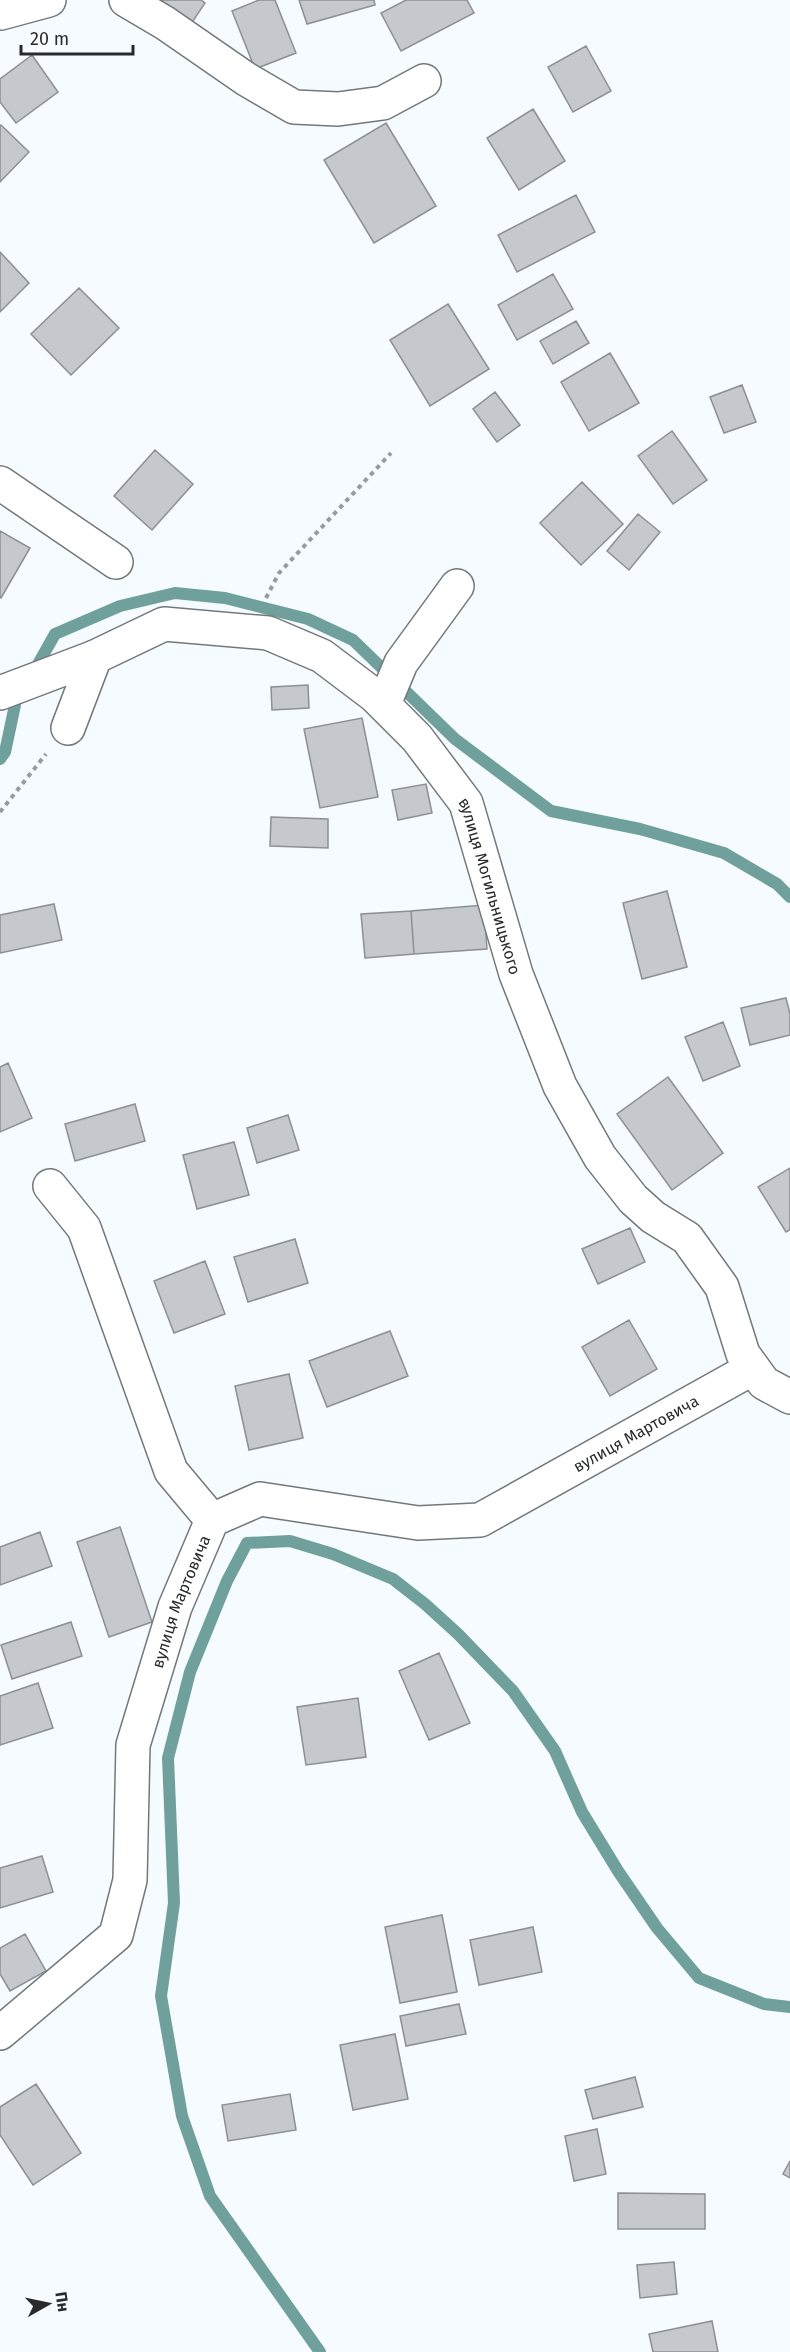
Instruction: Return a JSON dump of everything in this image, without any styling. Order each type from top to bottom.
[{"type":"street","points":[[0,12],[49,0]]},
{"type":"street","points":[[126,0],[165,23],[246,79],[294,107],[338,109],[383,103],[424,81]]},
{"type":"street","points":[[0,483],[116,562]]},
{"type":"street","points":[[384,704],[401,663],[457,586]]},
{"type":"street","name":"вулиця Могильницького","points":[[0,693],[95,657],[164,624],[268,633],[322,656],[384,704],[417,738],[466,803],[516,974],[560,1086],[600,1157],[633,1199],[653,1217],[687,1238],[723,1287],[743,1354],[764,1383],[790,1397]]},
{"type":"street","points":[[68,728],[95,657]]},
{"type":"street","points":[[50,1186],[84,1228],[171,1471],[212,1520]]},
{"type":"street","name":"вулиця Мартовича","points":[[0,2033],[116,1935],[130,1880],[133,1745],[176,1606],[212,1520],[260,1499],[418,1523],[480,1520],[753,1368]]},
{"type":"path","points":[[267,597],[279,573],[391,453]]},
{"type":"path","points":[[0,812],[68,728]]},
{"type":"building","points":[[162,0],[201,0],[205,3],[191,24],[160,3]]},
{"type":"building","points":[[259,0],[275,0],[296,53],[255,69],[232,11]]},
{"type":"building","points":[[299,0],[374,0],[375,5],[307,24]]},
{"type":"building","points":[[406,0],[467,0],[474,13],[401,51],[381,13]]},
{"type":"building","points":[[586,46],[611,91],[573,112],[548,67]]},
{"type":"building","points":[[32,55],[58,92],[16,123],[0,102],[0,79]]},
{"type":"building","points":[[533,109],[565,161],[519,190],[487,138]]},
{"type":"building","points":[[386,123],[436,206],[374,243],[324,160]]},
{"type":"building","points":[[0,126],[29,152],[0,182]]},
{"type":"building","points":[[576,195],[595,232],[517,272],[498,235]]},
{"type":"building","points":[[0,252],[29,283],[0,312]]},
{"type":"building","points":[[553,274],[573,309],[517,340],[498,305]]},
{"type":"building","points":[[79,288],[119,328],[71,375],[31,334]]},
{"type":"building","points":[[448,304],[489,369],[430,406],[390,340]]},
{"type":"building","points":[[576,321],[589,343],[553,364],[540,341]]},
{"type":"building","points":[[610,353],[639,403],[589,431],[561,382]]},
{"type":"building","points":[[742,385],[756,422],[724,433],[710,397]]},
{"type":"building","points":[[495,392],[520,425],[497,442],[473,409]]},
{"type":"building","points":[[672,431],[707,480],[673,504],[638,456]]},
{"type":"building","points":[[155,450],[193,484],[152,530],[114,496]]},
{"type":"building","points":[[582,482],[623,524],[581,565],[540,523]]},
{"type":"building","points":[[638,514],[660,532],[629,570],[607,551]]},
{"type":"building","points":[[0,531],[30,548],[1,598],[0,597]]},
{"type":"building","points":[[308,685],[309,708],[272,710],[271,687]]},
{"type":"building","points":[[362,718],[378,797],[320,808],[304,729]]},
{"type":"building","points":[[426,784],[432,813],[398,820],[392,790]]},
{"type":"building","points":[[271,817],[328,819],[328,848],[270,846]]},
{"type":"building","points":[[667,891],[687,967],[642,979],[623,903]]},
{"type":"building","points":[[54,904],[62,940],[0,953],[0,915]]},
{"type":"building","points":[[484,905],[487,949],[414,954],[411,911]]},
{"type":"building","points":[[411,911],[414,954],[365,958],[361,914]]},
{"type":"building","points":[[786,998],[790,1014],[790,1035],[750,1045],[741,1008]]},
{"type":"building","points":[[723,1022],[740,1066],[703,1081],[685,1037]]},
{"type":"building","points":[[8,1063],[32,1118],[0,1132],[0,1067]]},
{"type":"building","points":[[668,1077],[723,1153],[672,1190],[617,1114]]},
{"type":"building","points":[[135,1104],[145,1141],[75,1161],[65,1124]]},
{"type":"building","points":[[288,1115],[299,1150],[257,1163],[247,1128]]},
{"type":"building","points":[[234,1142],[249,1195],[197,1209],[183,1155]]},
{"type":"building","points":[[790,1168],[790,1230],[786,1232],[758,1187]]},
{"type":"building","points":[[630,1228],[645,1262],[598,1284],[582,1249]]},
{"type":"building","points":[[295,1239],[308,1283],[248,1302],[234,1257]]},
{"type":"building","points":[[205,1261],[225,1314],[174,1333],[154,1281]]},
{"type":"building","points":[[629,1320],[657,1369],[610,1396],[582,1347]]},
{"type":"building","points":[[390,1331],[408,1376],[327,1407],[309,1361]]},
{"type":"building","points":[[289,1374],[303,1438],[249,1450],[235,1386]]},
{"type":"building","points":[[120,1527],[152,1622],[109,1637],[77,1542]]},
{"type":"building","points":[[40,1532],[52,1566],[0,1585],[0,1547]]},
{"type":"building","points":[[71,1622],[82,1656],[12,1679],[1,1645]]},
{"type":"building","points":[[439,1653],[470,1723],[429,1740],[399,1671]]},
{"type":"building","points":[[38,1683],[53,1728],[0,1745],[0,1696]]},
{"type":"building","points":[[358,1698],[366,1757],[306,1765],[297,1707]]},
{"type":"building","points":[[42,1856],[53,1892],[0,1908],[0,1868]]},
{"type":"building","points":[[442,1915],[457,1992],[400,2003],[385,1927]]},
{"type":"building","points":[[533,1927],[542,1972],[479,1985],[470,1940]]},
{"type":"building","points":[[25,1934],[46,1971],[10,1991],[0,1974],[0,1948]]},
{"type":"building","points":[[459,2004],[466,2034],[406,2046],[400,2016]]},
{"type":"building","points":[[395,2034],[408,2099],[353,2110],[340,2045]]},
{"type":"building","points":[[635,2077],[643,2107],[593,2119],[585,2090]]},
{"type":"building","points":[[36,2084],[81,2153],[33,2185],[0,2135],[0,2107]]},
{"type":"building","points":[[290,2094],[296,2130],[228,2141],[222,2105]]},
{"type":"building","points":[[597,2129],[606,2174],[574,2181],[565,2136]]},
{"type":"building","points":[[790,2161],[790,2178],[783,2174]]},
{"type":"building","points":[[618,2193],[705,2194],[705,2229],[618,2229]]},
{"type":"building","points":[[674,2262],[677,2294],[640,2298],[637,2265]]},
{"type":"building","points":[[712,2321],[718,2352],[653,2352],[649,2334]]},
{"type":"waterway","points":[[37,666],[55,634],[120,606],[175,593],[225,598],[308,619],[353,640],[455,739],[551,811],[640,829],[724,853],[777,884],[790,897]]},
{"type":"waterway","points":[[0,759],[5,752],[15,705]]},
{"type":"waterway","points":[[320,2352],[210,2196],[182,2116],[161,1996],[174,1903],[168,1758],[190,1672],[227,1581],[247,1543],[290,1541],[333,1554],[393,1579],[425,1604],[458,1634],[513,1691],[555,1751],[582,1812],[618,1871],[657,1928],[699,1978],[764,2004],[790,2007]]}]
